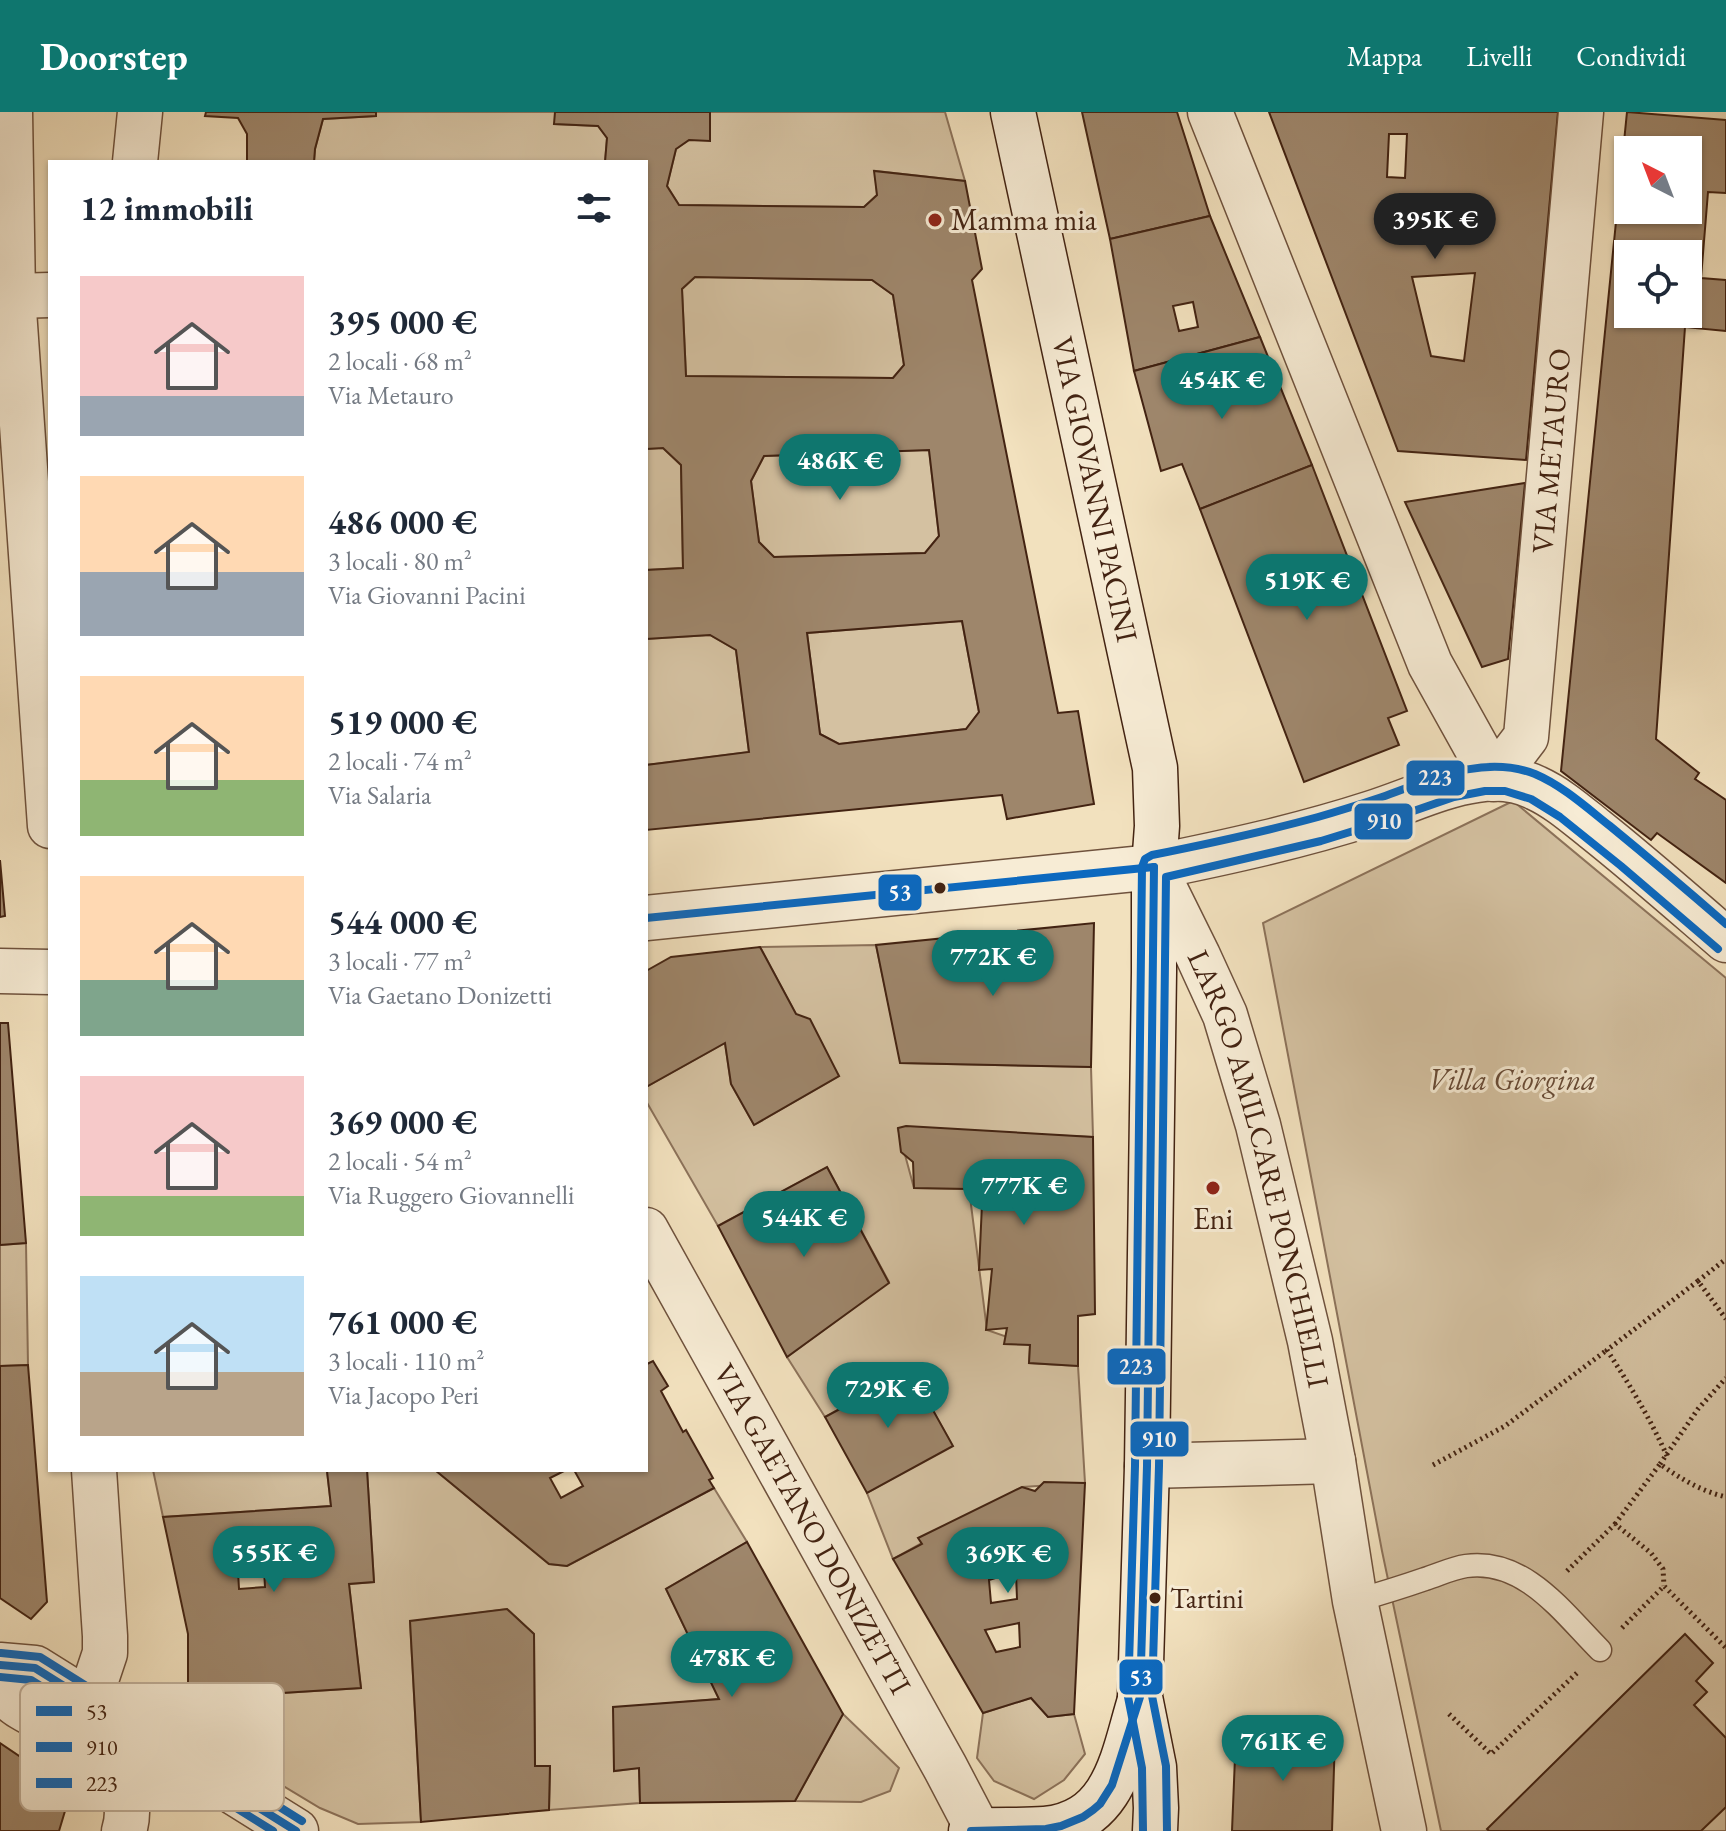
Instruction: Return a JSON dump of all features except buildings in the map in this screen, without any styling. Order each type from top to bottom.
[{"type":"street","points":[[10,112],[32,296],[48,767]]},
{"type":"street","points":[[135,160],[140,112]]},
{"type":"street","name":"VIA GIOVANNI PACINI","points":[[1013,112],[1155,768],[1157,826],[1154,867]]},
{"type":"street","points":[[1210,112],[1430,664],[1494,779]]},
{"type":"street","name":"VIA METAURO","points":[[1494,779],[1526,737],[1581,112]]},
{"type":"street","points":[[648,918],[1154,867],[1284,839],[1463,783],[1494,779],[1526,784],[1555,798],[1625,853],[1726,940]]},
{"type":"street","name":"LARGO AMILCARE PONCHIELLI","points":[[1154,867],[1225,1015],[1258,1125],[1310,1341],[1355,1601],[1404,1831]]},
{"type":"street","name":"LARGO AMILCARE PONCHIELLI","points":[[1140,1697],[1147,1466],[1154,867]]},
{"type":"street","points":[[0,971],[48,972]]},
{"type":"street","name":"VIA GAETANO DONIZETTI","points":[[648,1234],[978,1831]]},
{"type":"street","points":[[1147,1466],[1333,1461]]},
{"type":"street","points":[[94,1472],[105,1644],[95,1683]]},
{"type":"street","points":[[0,1665],[35,1668],[60,1683]]},
{"type":"street","points":[[0,1679],[12,1700],[20,1705]]},
{"type":"street","points":[[971,1831],[1046,1829],[1061,1826],[1093,1810],[1112,1785],[1140,1697]]},
{"type":"street","points":[[1140,1697],[1154,1767],[1155,1831]]},
{"type":"street","points":[[124,1831],[127,1811]]},
{"type":"street","points":[[264,1811],[296,1831]]},
{"type":"lane","points":[[1355,1601],[1464,1566],[1488,1565],[1510,1571],[1529,1581],[1600,1650]]},
{"type":"path","points":[[1433,1465],[1505,1426],[1726,1259]]},
{"type":"path","points":[[1698,1281],[1726,1319]]},
{"type":"path","points":[[1607,1350],[1654,1427],[1667,1456]]},
{"type":"path","points":[[1544,1593],[1615,1524],[1698,1409],[1726,1378]]},
{"type":"path","points":[[1660,1464],[1684,1481],[1711,1494],[1726,1497]]},
{"type":"path","points":[[1615,1524],[1651,1553],[1663,1569],[1664,1586],[1726,1648]]},
{"type":"path","points":[[1449,1714],[1491,1754],[1664,1586]]},
{"type":"green space","points":[[376,112],[555,112],[555,124],[598,126],[607,138],[605,160],[314,160],[323,119],[375,116]]},
{"type":"green space","points":[[710,112],[945,112],[965,181],[875,171],[877,195],[864,207],[679,205],[667,186],[676,149],[689,140]]},
{"type":"green space","points":[[695,277],[872,280],[893,295],[904,365],[893,378],[686,376],[682,289]]},
{"type":"green space","points":[[663,448],[681,465],[683,568],[648,570],[648,449]]},
{"type":"green space","points":[[929,450],[939,536],[925,553],[774,557],[759,542],[751,481],[764,456]]},
{"type":"green space","points":[[962,621],[979,712],[966,729],[839,744],[820,734],[807,633]]},
{"type":"green space","points":[[710,635],[736,650],[749,752],[648,765],[648,639]]},
{"type":"green space","name":"Villa Giorgina","points":[[1513,801],[1726,978],[1726,1831],[1441,1831],[1382,1551],[1263,923]]},
{"type":"green space","points":[[876,945],[901,1063],[1091,1067],[1093,1137],[898,1129],[914,1188],[969,1189],[987,1330],[1030,1345],[1029,1363],[1078,1366],[1085,1483],[1022,1487],[893,1559],[867,1493],[952,1445],[910,1369],[825,1417],[787,1357],[889,1282],[827,1167],[718,1226],[648,1104],[648,1086],[725,1043],[731,1084],[754,1125],[839,1076],[796,1014],[760,947]]},
{"type":"green space","points":[[26,1243],[28,1365],[0,1366],[0,1245]]},
{"type":"green space","points":[[153,1472],[327,1472],[331,1506],[163,1517]]},
{"type":"green space","points":[[367,1472],[437,1472],[549,1564],[567,1566],[714,1488],[747,1542],[666,1589],[719,1699],[614,1708],[614,1771],[639,1768],[640,1803],[549,1810],[550,1767],[535,1766],[534,1634],[507,1609],[410,1622],[421,1822],[358,1824],[320,1808],[284,1786],[284,1693],[361,1688],[349,1584],[374,1582]]},
{"type":"green space","points":[[1031,1698],[1048,1717],[1074,1714],[1085,1754],[1064,1780],[1034,1799],[994,1781],[977,1758],[983,1713]]},
{"type":"green space","points":[[843,1714],[899,1768],[890,1791],[861,1802],[795,1801]]},
{"type":"transit line","name":"223","points":[[1143,1830],[1142,1768],[1128,1697],[1135,1466],[1142,867],[1145,859],[1318,817],[1457,772],[1476,768],[1515,769],[1535,774],[1574,797],[1726,924]]},
{"type":"transit line","name":"910","points":[[1167,1831],[1166,1766],[1152,1696],[1159,1466],[1166,877],[1321,841],[1454,797],[1505,791],[1531,799],[1560,817],[1718,949]]},
{"type":"transit line","name":"53","points":[[648,918],[1154,867]]},
{"type":"transit line","name":"53","points":[[971,1831],[1046,1829],[1061,1826],[1093,1810],[1112,1785],[1140,1697],[1147,1466],[1154,867]]},
{"type":"transit line","name":"223","points":[[1,1653],[40,1657],[82,1683]]},
{"type":"transit line","name":"53","points":[[0,1665],[35,1668],[59,1683]]},
{"type":"transit line","name":"910","points":[[0,1677],[36,1683]]},
{"type":"transit line","name":"223","points":[[284,1810],[302,1821]]},
{"type":"transit line","name":"910","points":[[241,1811],[273,1831]]},
{"type":"transit line","name":"53","points":[[264,1811],[296,1831]]},
{"type":"place","name":"Mamma mia","points":[[935,220]]},
{"type":"place","name":"Eni","points":[[1213,1188]]},
{"type":"place","name":"Tartini","points":[[1155,1598]]}]
